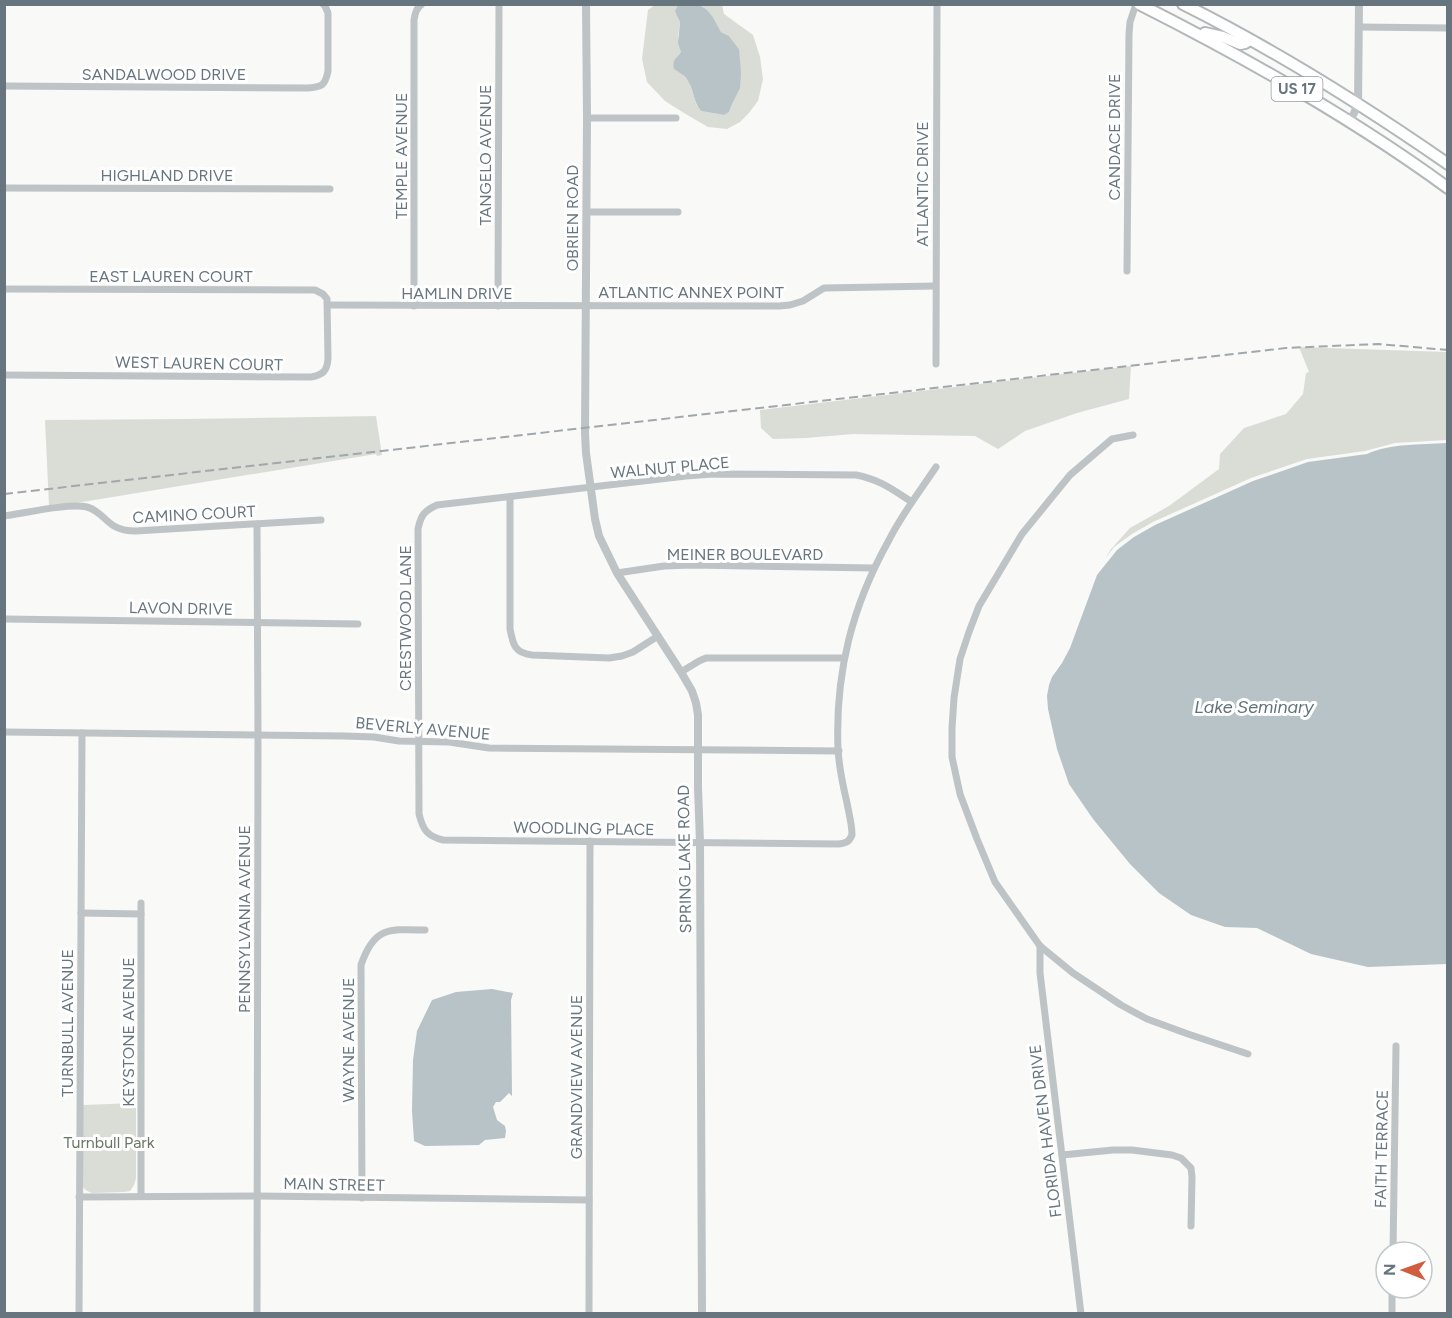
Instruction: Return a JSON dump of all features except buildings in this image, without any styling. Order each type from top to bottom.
[{"type":"main road","name":"US 17","points":[[1137,4],[1289,84],[1350,122],[1448,189]]},
{"type":"main road","name":"US 17","points":[[1183,4],[1299,67],[1448,164]]},
{"type":"main road","points":[[1190,30],[1223,37],[1240,44],[1250,39]]},
{"type":"street","name":"TANGELO AVENUE","points":[[498,306],[499,4]]},
{"type":"street","name":"OBRIEN ROAD","points":[[585,433],[586,4]]},
{"type":"street","name":"ATLANTIC DRIVE","points":[[936,364],[937,4]]},
{"type":"street","name":"CANDACE DRIVE","points":[[1127,271],[1129,34],[1130,22],[1137,4]]},
{"type":"street","points":[[1350,122],[1358,104],[1359,4]]},
{"type":"street","name":"SANDALWOOD DRIVE","points":[[4,86],[318,87],[326,80],[328,71],[329,20],[324,5]]},
{"type":"street","name":"TEMPLE AVENUE","points":[[414,306],[414,20],[415,13],[421,6]]},
{"type":"street","points":[[1359,27],[1448,28]]},
{"type":"street","points":[[587,118],[675,118]]},
{"type":"street","name":"HIGHLAND DRIVE","points":[[4,188],[330,189]]},
{"type":"street","points":[[587,212],[678,212]]},
{"type":"street","name":"ATLANTIC ANNEX POINT","points":[[586,306],[779,306],[803,301],[824,288],[935,286]]},
{"type":"street","name":"EAST LAUREN COURT","points":[[4,289],[315,290],[323,294],[328,305]]},
{"type":"street","name":"HAMLIN DRIVE","points":[[328,305],[586,306]]},
{"type":"street","name":"WEST LAUREN COURT","points":[[4,375],[311,378],[319,376],[327,367],[328,305]]},
{"type":"street","name":"SPRING LAKE ROAD","points":[[585,433],[599,536],[617,573],[692,691],[698,715],[702,1314]]},
{"type":"street","points":[[1133,435],[1112,439],[1070,475],[1022,534],[980,606],[960,659],[954,698],[952,758],[960,794],[976,839],[996,882],[1040,945],[1073,973],[1138,1014],[1188,1034],[1248,1053]]},
{"type":"street","points":[[838,751],[838,716],[844,658],[854,619],[874,568],[890,537],[936,467]]},
{"type":"street","name":"WALNUT PLACE","points":[[425,512],[437,505],[713,474],[856,475],[883,483],[912,502]]},
{"type":"street","points":[[510,497],[510,629],[516,649],[523,654],[532,655],[609,658],[633,652],[658,636]]},
{"type":"street","name":"CAMINO COURT","points":[[4,516],[71,506],[87,507],[97,511],[114,526],[125,531],[321,520]]},
{"type":"street","name":"CRESTWOOD LANE","points":[[425,512],[420,519],[418,529],[418,742],[419,814],[426,832]]},
{"type":"street","name":"PENNSYLVANIA AVENUE","points":[[257,524],[257,1314]]},
{"type":"street","name":"MEINER BOULEVARD","points":[[617,573],[664,566],[692,565],[874,568]]},
{"type":"street","name":"LAVON DRIVE","points":[[4,619],[358,624]]},
{"type":"street","points":[[681,672],[706,658],[844,658]]},
{"type":"street","name":"BEVERLY AVENUE","points":[[4,732],[344,736],[418,742],[450,742],[489,748],[838,751]]},
{"type":"street","name":"TURNBULL AVENUE","points":[[79,1314],[82,733]]},
{"type":"street","name":"WOODLING PLACE","points":[[426,832],[432,837],[443,840],[846,843],[850,840],[852,829],[838,751]]},
{"type":"street","name":"GRANDVIEW AVENUE","points":[[589,1314],[590,841]]},
{"type":"street","name":"KEYSTONE AVENUE","points":[[141,903],[141,1196]]},
{"type":"street","points":[[81,913],[141,914]]},
{"type":"street","name":"WAYNE AVENUE","points":[[362,1198],[361,965],[365,952],[381,933],[392,930],[425,930]]},
{"type":"street","name":"FLORIDA HAVEN DRIVE","points":[[1040,945],[1040,973],[1081,1314]]},
{"type":"street","name":"FAITH TERRACE","points":[[1393,1240],[1396,1046]]},
{"type":"street","points":[[1062,1155],[1132,1150],[1180,1158],[1191,1168],[1191,1226]]},
{"type":"street","name":"MAIN STREET","points":[[79,1197],[257,1196],[589,1200]]},
{"type":"green space","points":[[655,5],[678,5],[676,11],[680,22],[678,36],[684,76],[689,82],[701,111],[724,115],[729,112],[739,49],[729,36],[721,32],[706,9],[699,5],[722,5],[724,14],[753,35],[760,57],[763,79],[758,101],[740,122],[727,129],[708,127],[665,101],[647,82],[642,59],[648,10]]},
{"type":"green space","points":[[1299,347],[1447,352],[1447,440],[1395,443],[1365,451],[1307,459],[1251,478],[1153,522],[1114,547],[1105,559],[1111,549],[1130,528],[1169,506],[1219,469],[1220,454],[1244,428],[1286,414],[1303,394],[1306,373],[1309,372]]},
{"type":"green space","points":[[1131,366],[1129,399],[1077,413],[1025,431],[998,449],[975,436],[853,434],[773,439],[761,428],[760,410]]},
{"type":"green space","points":[[376,416],[382,455],[377,456],[376,454],[76,503],[49,505],[45,420]]},
{"type":"green space","name":"Turnbull Park","points":[[136,1103],[136,1178],[134,1185],[130,1191],[124,1192],[92,1193],[87,1191],[82,1184],[83,1105]]},
{"type":"water","points":[[678,5],[699,5],[706,9],[721,32],[729,36],[739,49],[740,88],[729,112],[724,115],[701,111],[689,82],[674,69],[674,61],[681,52],[678,43],[680,22],[675,11]]},
{"type":"water","name":"Lake Seminary","points":[[1447,443],[1447,964],[1368,967],[1311,954],[1257,928],[1225,927],[1191,915],[1159,893],[1130,864],[1093,819],[1069,784],[1057,749],[1048,709],[1049,685],[1070,648],[1097,575],[1117,550],[1134,537],[1155,525],[1253,481],[1308,462],[1367,454],[1396,446]]},
{"type":"water","points":[[492,989],[513,993],[511,1000],[512,1096],[509,1093],[493,1107],[497,1120],[505,1126],[505,1138],[485,1140],[479,1145],[425,1146],[414,1141],[413,1060],[417,1031],[432,1000],[456,992]]},
{"type":"railway","points":[[4,494],[1286,348],[1378,344],[1448,350]]}]
